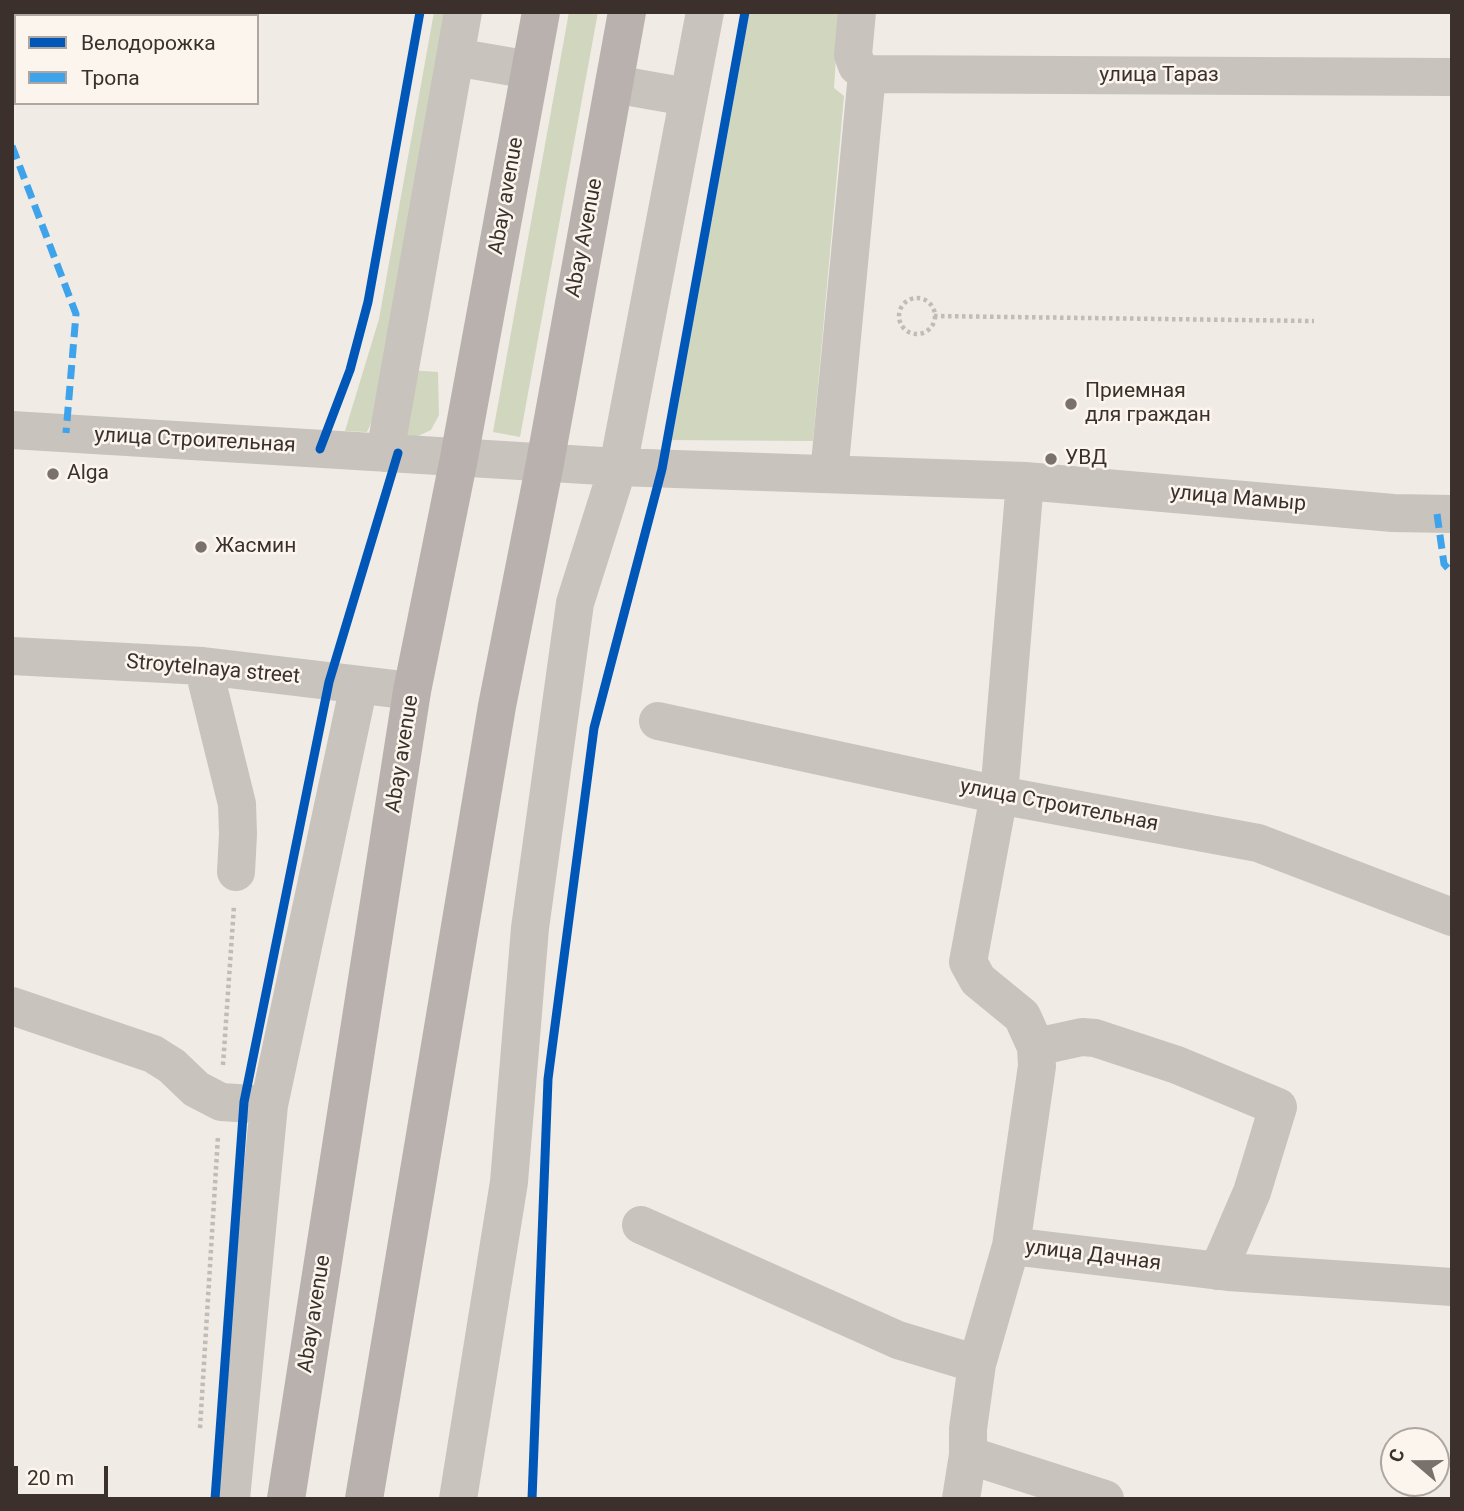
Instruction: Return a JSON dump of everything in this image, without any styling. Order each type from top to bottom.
[{"type":"main road","name":"Abay avenue","points":[[286,1499],[412,691],[459,458],[541,12]]},
{"type":"main road","name":"Abay Avenue","points":[[545,463],[627,12]]},
{"type":"main road","points":[[364,1499],[497,706],[545,463]]},
{"type":"street","points":[[385,453],[463,12]]},
{"type":"street","points":[[458,1499],[509,1182],[530,928],[575,603],[618,467],[705,12]]},
{"type":"street","points":[[828,474],[867,74],[857,66],[853,55],[857,12]]},
{"type":"street","points":[[455,57],[530,70]]},
{"type":"street","name":"улица Тараз","points":[[867,74],[1452,77]]},
{"type":"street","points":[[614,85],[687,97]]},
{"type":"street","name":"улица Строительная","points":[[12,430],[618,467],[828,474]]},
{"type":"street","name":"улица Мамыр","points":[[828,474],[1025,481],[1393,513],[1452,514]]},
{"type":"street","points":[[1012,1246],[1036,1089],[1036,1047],[1022,1016],[978,980],[968,962],[999,796],[1025,481]]},
{"type":"street","name":"Stroytelnaya street","points":[[12,656],[203,666],[412,691]]},
{"type":"street","points":[[203,666],[237,804],[236,872]]},
{"type":"street","points":[[231,1499],[270,1105],[359,685]]},
{"type":"street","name":"улица Строительная","points":[[658,721],[999,796],[1258,843],[1452,917]]},
{"type":"street","points":[[12,1006],[153,1054],[172,1066],[196,1089],[221,1101],[270,1105]]},
{"type":"street","points":[[1036,1047],[1082,1037],[1095,1038],[1178,1065],[1278,1107],[1252,1192],[1218,1271]]},
{"type":"street","points":[[640,1225],[898,1340],[977,1364]]},
{"type":"street","name":"улица Дачная","points":[[961,1499],[977,1364],[1012,1246],[1218,1271],[1452,1287]]},
{"type":"street","points":[[968,1455],[1105,1499]]},
{"type":"path","points":[[920,298],[930,304],[934,316],[931,326],[916,334],[902,326],[899,315],[903,304],[908,300],[920,298]]},
{"type":"path","points":[[934,316],[1314,321]]},
{"type":"path","points":[[200,1430],[236,872]]},
{"type":"green space","points":[[434,12],[449,12],[386,390],[367,432],[345,431],[379,319]]},
{"type":"green space","points":[[569,12],[598,12],[520,437],[493,432]]},
{"type":"green space","points":[[745,12],[839,12],[834,88],[844,96],[813,441],[667,440]]},
{"type":"green space","points":[[409,370],[438,372],[439,415],[431,430],[414,438],[399,436]]},
{"type":"marked path","points":[[12,146],[76,314],[66,433]]},
{"type":"marked path","points":[[1437,514],[1444,564],[1452,573]]},
{"type":"cycle path","points":[[320,449],[350,370],[368,302],[420,12]]},
{"type":"cycle path","points":[[532,1499],[548,1079],[594,728],[662,469],[745,12]]},
{"type":"cycle path","points":[[215,1499],[244,1102],[329,682],[398,453]]},
{"type":"place","name":"Приемная для граждан","points":[[1071,404]]},
{"type":"place","name":"УВД","points":[[1051,459]]},
{"type":"place","name":"Alga","points":[[53,474]]},
{"type":"place","name":"Жасмин","points":[[201,547]]}]
